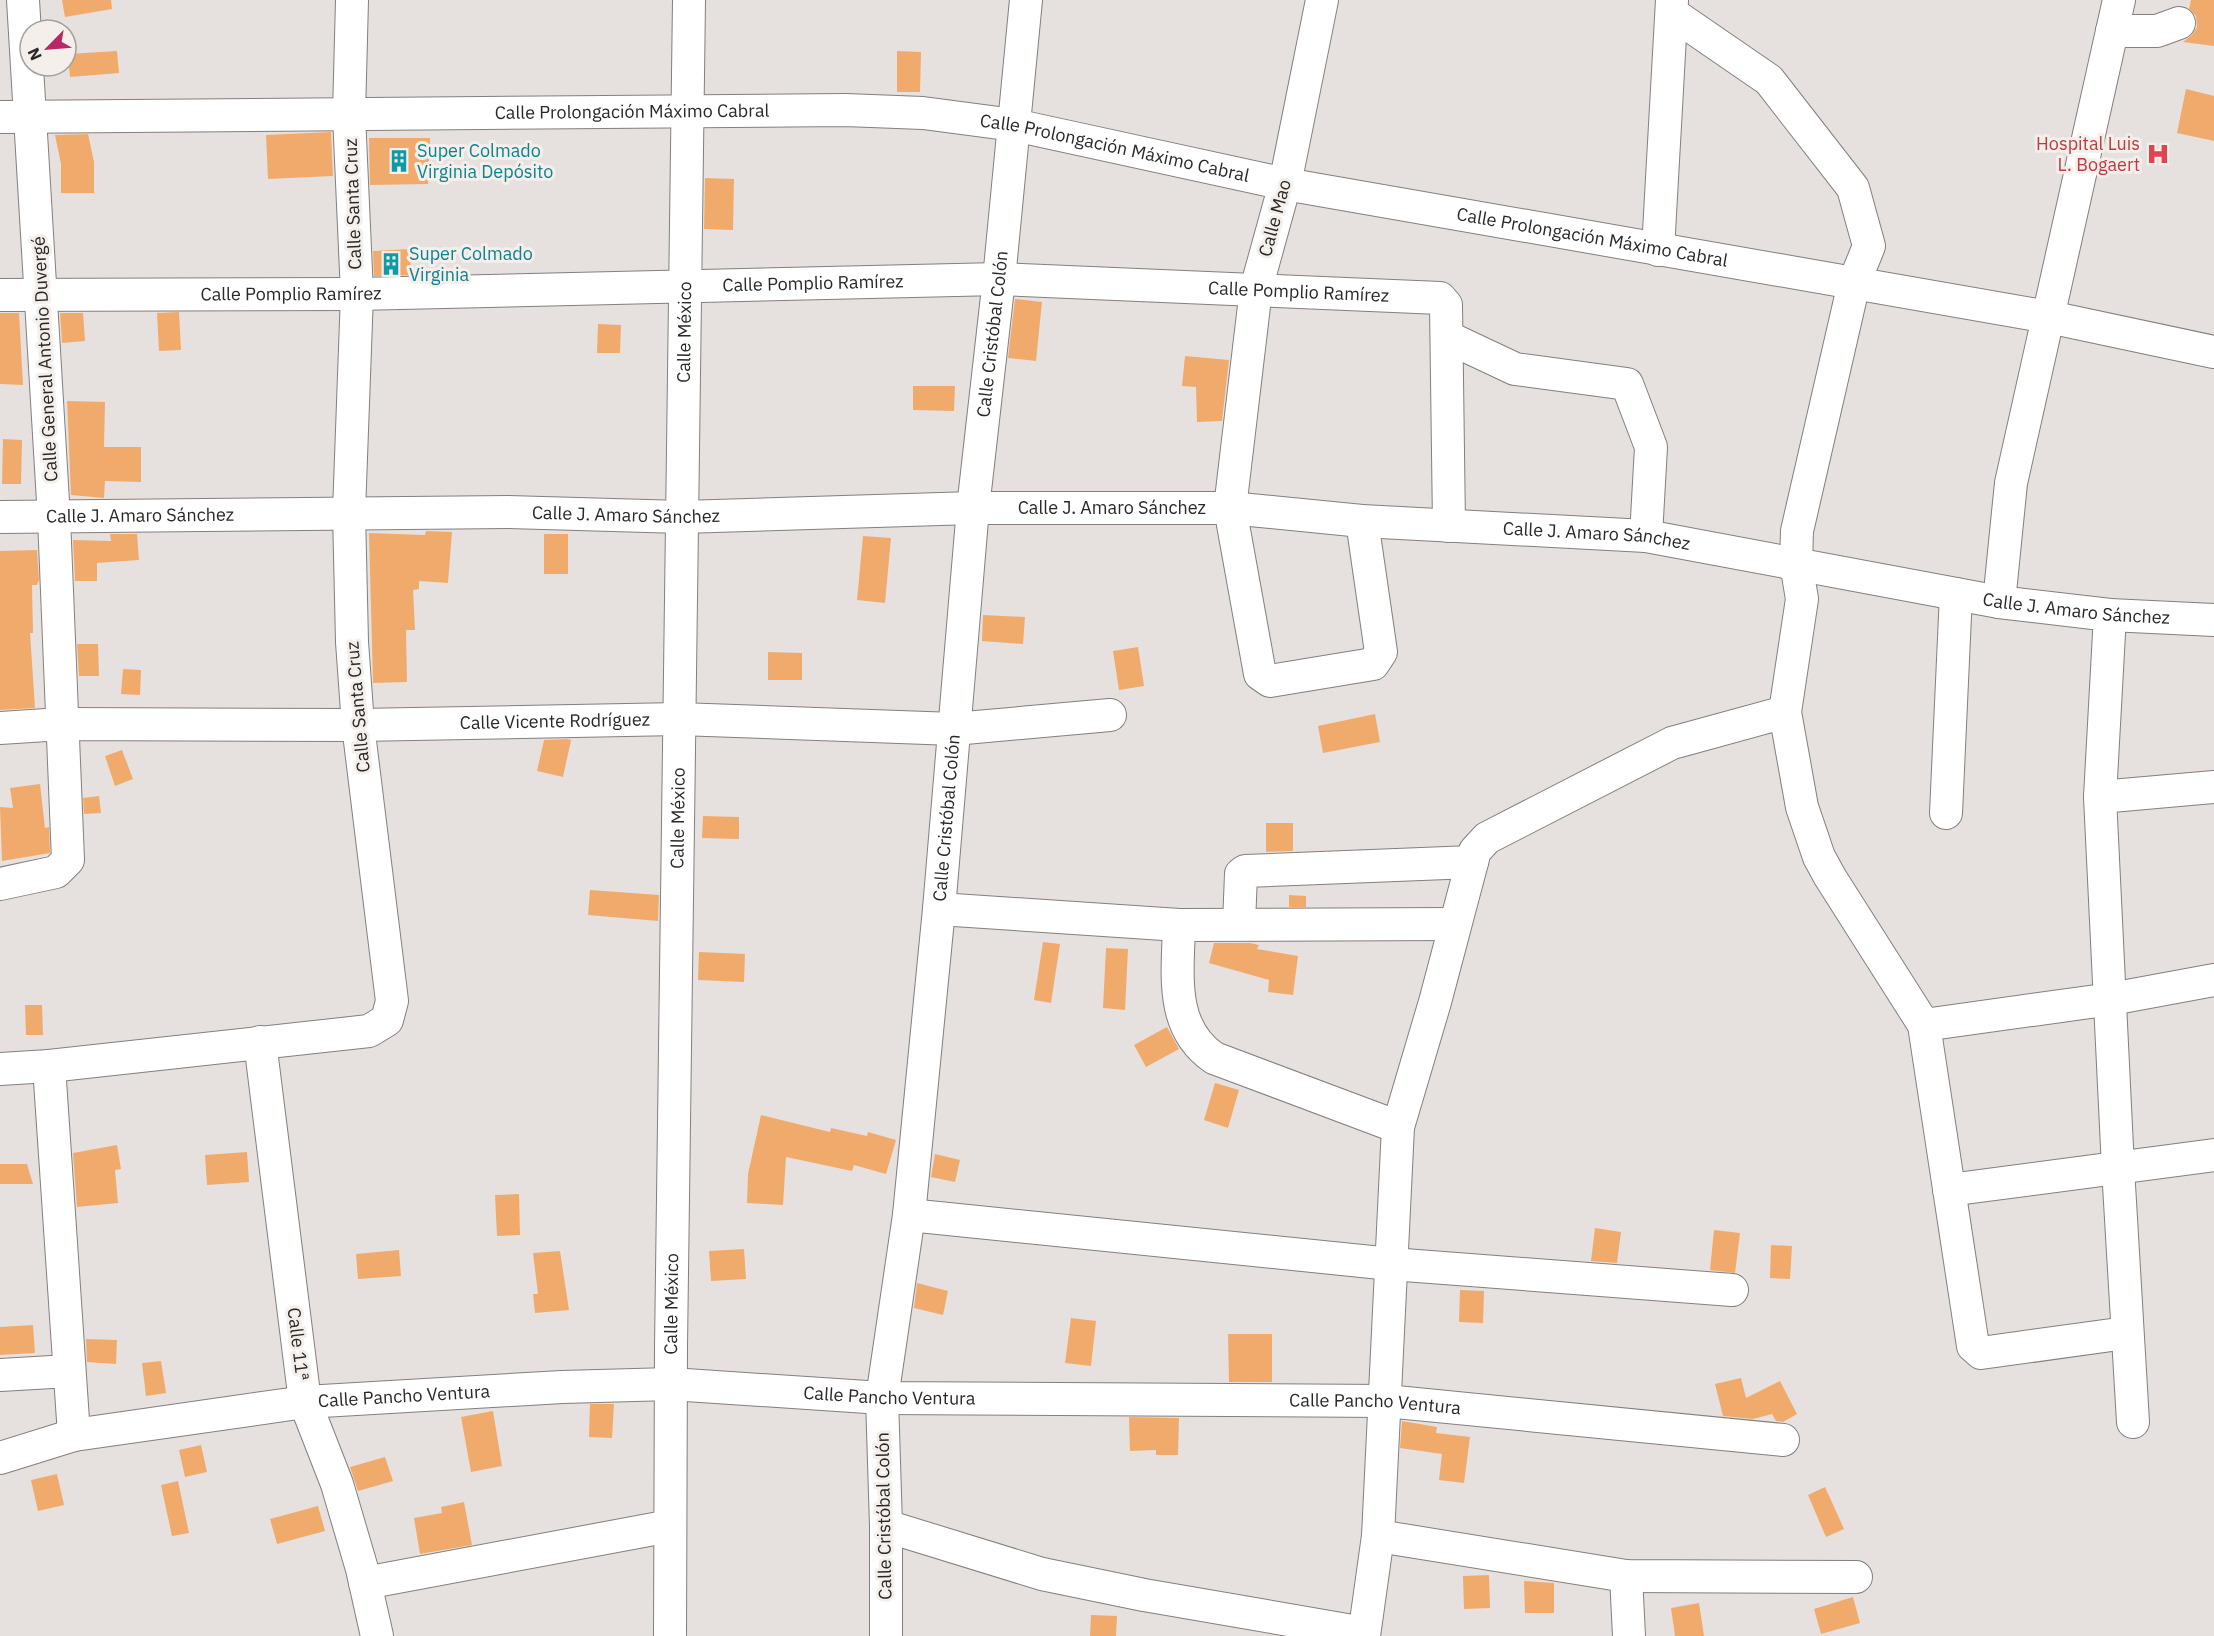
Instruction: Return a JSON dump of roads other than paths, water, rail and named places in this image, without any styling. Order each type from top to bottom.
[{"type":"street","name":"Calle General Antonio Duvergé","points":[[0,884],[56,872],[68,860],[54,518],[41,294],[15,117],[23,0]]},
{"type":"street","name":"Calle Santa Cruz","points":[[0,1069],[49,1066],[369,1031],[387,1020],[392,1001],[357,725],[352,642],[349,512],[357,294],[349,115],[352,0]]},
{"type":"street","name":"Calle México","points":[[670,1636],[671,1384],[689,0]]},
{"type":"street","name":"Calle Cristóbal Colón","points":[[886,1636],[886,1527],[882,1398],[909,1215],[939,909],[973,508],[999,279],[1026,0]]},
{"type":"street","name":"Calle Mao","points":[[1322,0],[1285,184],[1256,289],[1230,508],[1260,674],[1270,681],[1373,664],[1379,659],[1381,652],[1362,522]]},
{"type":"street","points":[[1999,602],[2011,483],[2119,0]]},
{"type":"street","points":[[1658,250],[1673,7]]},
{"type":"street","points":[[1673,7],[1769,80],[1853,188],[1869,246],[1854,283],[1797,531],[1796,563],[1802,599],[1785,712],[1802,807],[1819,856],[1924,1025],[1973,1346],[1981,1353],[2126,1333]]},
{"type":"street","points":[[2112,31],[2157,31],[2179,23]]},
{"type":"street","name":"Calle Prolongación Máximo Cabral","points":[[15,117],[845,111],[924,113],[1014,125],[1285,184],[2049,317],[2214,352]]},
{"type":"street","name":"Calle Pomplio Ramírez","points":[[0,295],[357,294],[999,279],[1440,298],[1444,301],[1447,337]]},
{"type":"street","points":[[1449,526],[1447,337],[1515,369],[1627,384],[1651,447],[1646,536]]},
{"type":"street","name":"Calle J. Amaro Sánchez","points":[[0,518],[349,512],[508,512],[682,517],[973,508],[1230,508],[1362,522],[1646,536],[1999,602],[2110,615],[2214,620]]},
{"type":"street","points":[[1946,813],[1956,594]]},
{"type":"street","points":[[2110,615],[2100,797],[2126,1333],[2133,1422]]},
{"type":"street","points":[[886,1527],[1042,1574],[1364,1635],[1378,1536],[1398,1126],[1435,1002],[1475,851],[1487,838],[1672,743],[1785,712]]},
{"type":"street","name":"Calle Vicente Rodríguez","points":[[0,729],[62,724],[357,725],[679,719],[954,729],[1110,715]]},
{"type":"street","points":[[2100,797],[2214,787]]},
{"type":"street","points":[[1239,924],[1241,874],[1245,871],[1472,862]]},
{"type":"street","points":[[939,909],[1179,926],[1455,924]]},
{"type":"street","points":[[1179,926],[1178,1000],[1188,1028],[1206,1052],[1398,1126]]},
{"type":"street","points":[[1924,1025],[2111,999],[2214,980]]},
{"type":"street","name":"Calle 11ª","points":[[260,1042],[305,1402],[337,1484],[365,1583],[377,1636]]},
{"type":"street","points":[[49,1066],[74,1436]]},
{"type":"street","points":[[1949,1190],[2214,1155]]},
{"type":"street","points":[[909,1215],[1391,1264],[1732,1290]]},
{"type":"street","points":[[0,1375],[69,1371]]},
{"type":"street","name":"Calle Pancho Ventura","points":[[0,1458],[74,1436],[305,1402],[561,1387],[671,1384],[882,1398],[1386,1401],[1783,1440]]},
{"type":"street","points":[[365,1583],[670,1526]]},
{"type":"street","points":[[1378,1536],[1626,1576],[1856,1578]]},
{"type":"street","points":[[1626,1576],[1629,1636]]},
{"type":"place","name":"Hospital Luis L. Bogaert","points":[[2158,154]]},
{"type":"place","name":"Super Colmado Virginia Depósito","points":[[399,161]]},
{"type":"place","name":"Super Colmado Virginia","points":[[391,264]]}]
